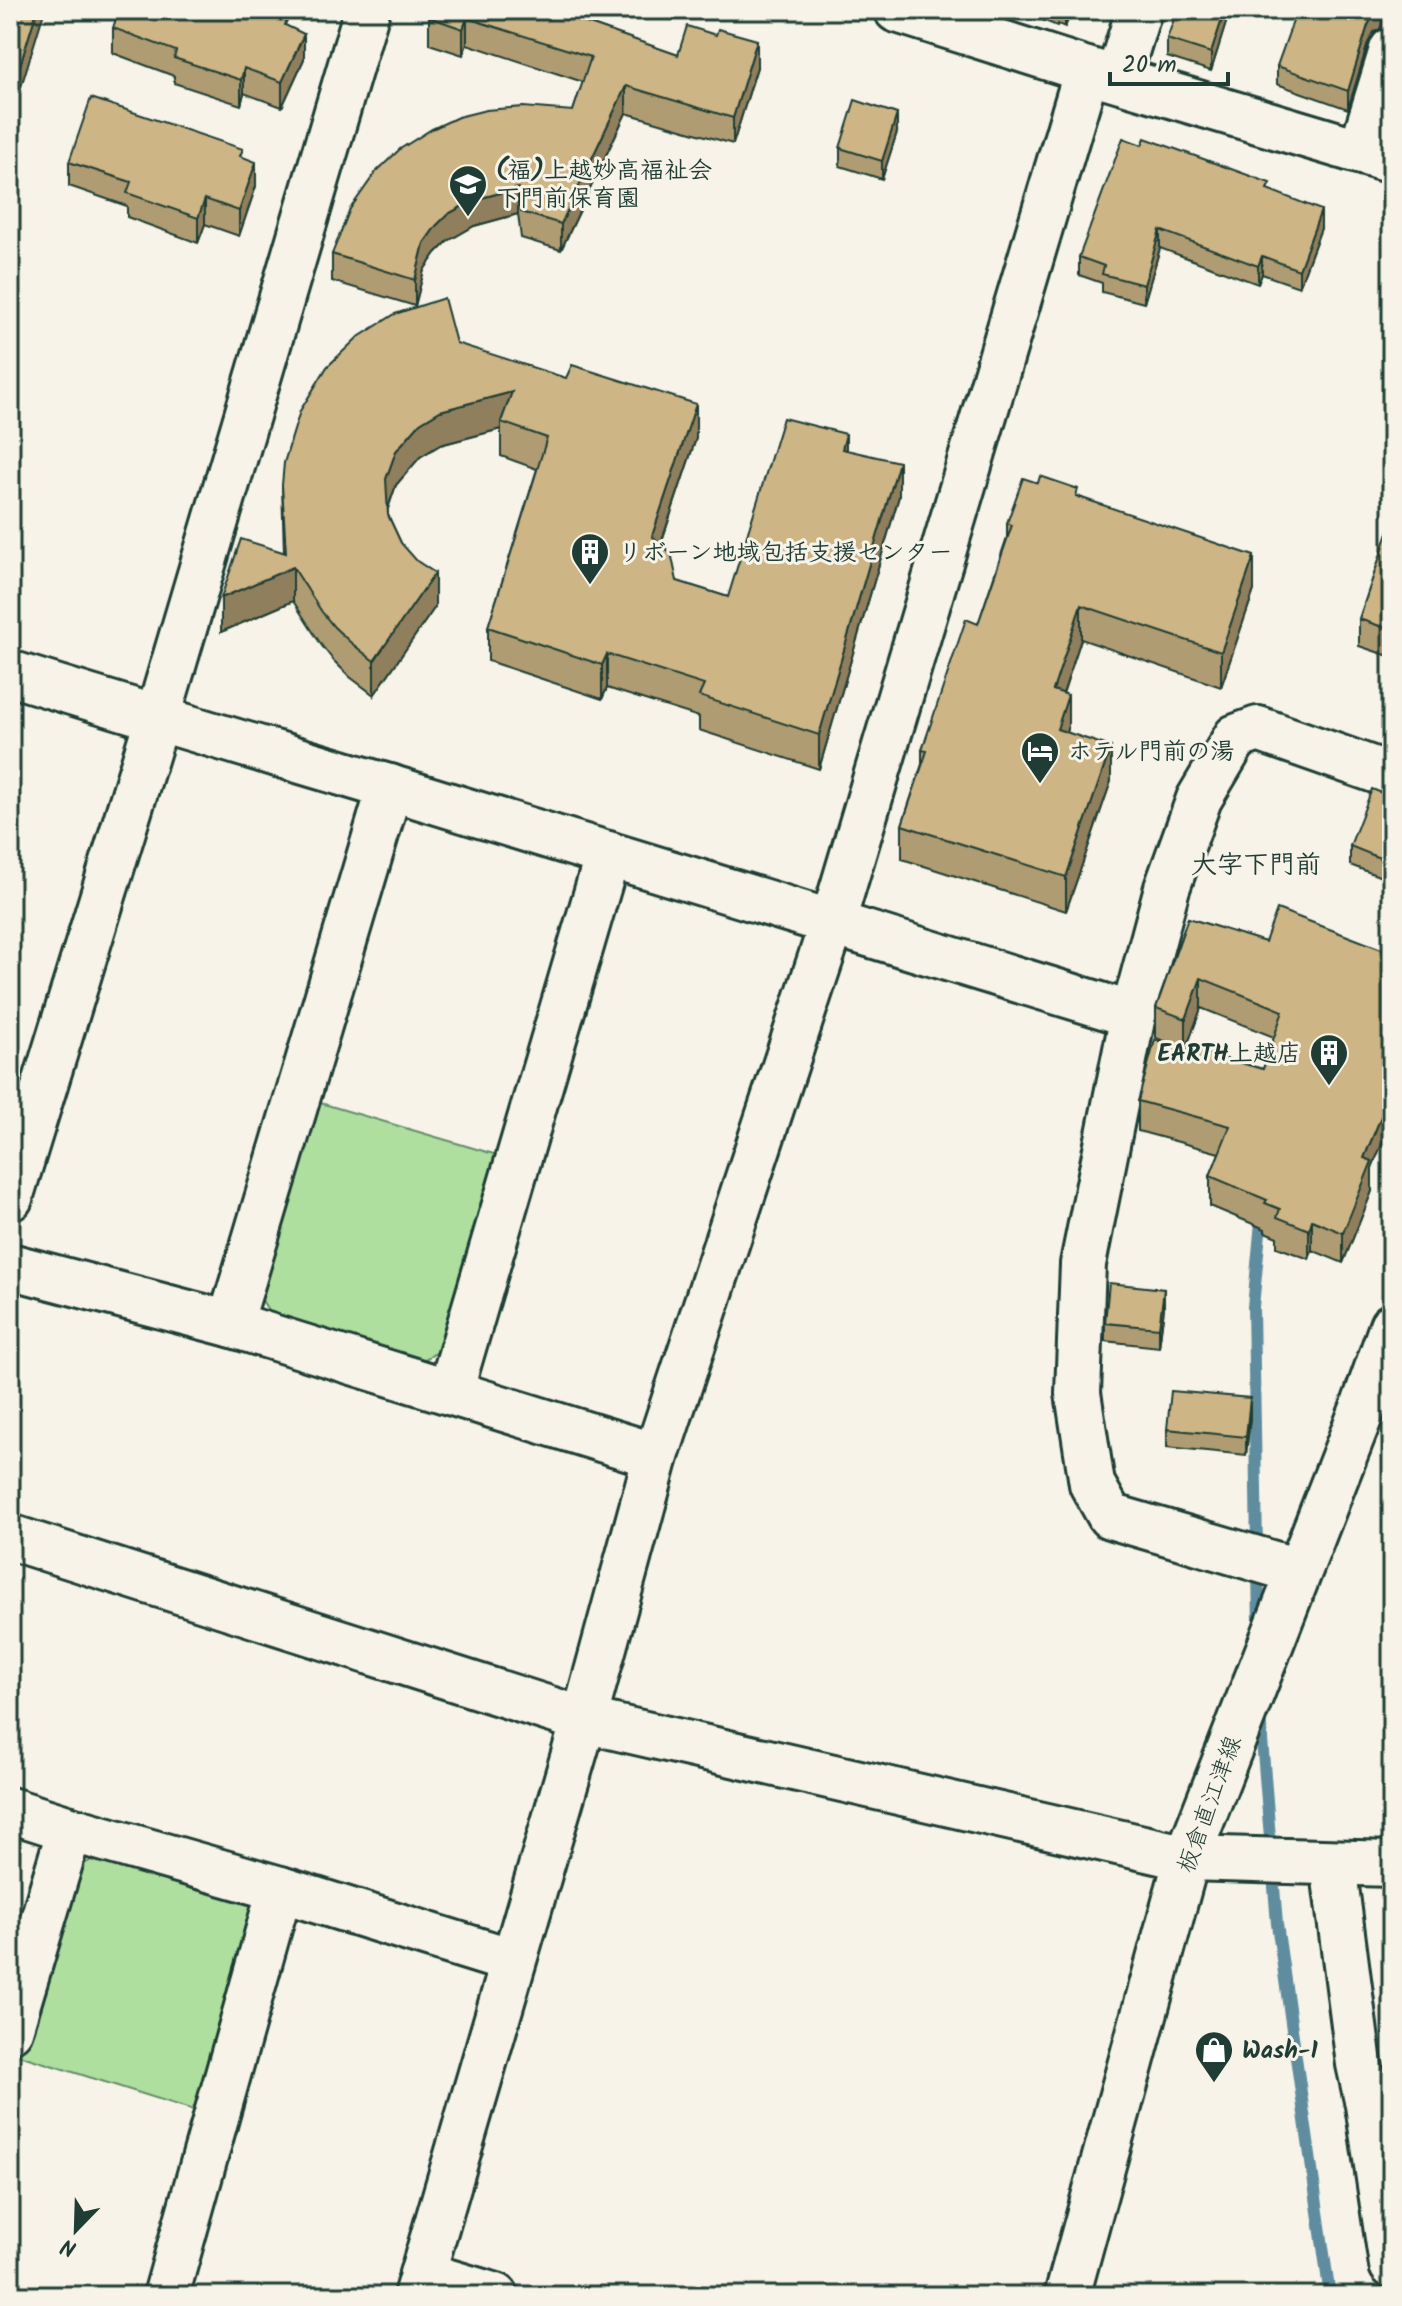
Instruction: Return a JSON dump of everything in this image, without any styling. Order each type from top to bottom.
[{"type":"street","points":[[10,1198],[157,720],[367,10]]},
{"type":"street","points":[[897,10],[963,19],[1102,74],[1376,156],[1392,50]]},
{"type":"street","points":[[496,2296],[419,2285],[584,1720],[656,1456],[833,921],[1102,74],[1139,10]]},
{"type":"street","points":[[10,673],[157,720],[833,921],[1133,1015]]},
{"type":"street","points":[[1298,1571],[1110,1516],[1092,1484],[1078,1393],[1083,1264],[1133,1015],[1167,888],[1199,799],[1236,737],[1258,729],[1392,776]]},
{"type":"street","points":[[230,1324],[390,787]]},
{"type":"street","points":[[450,1392],[608,854]]},
{"type":"street","points":[[10,1266],[230,1324],[656,1456]]},
{"type":"street","name":"板倉直江津線","points":[[1067,2296],[1187,1858],[1363,1408],[1392,1326]]},
{"type":"street","points":[[10,1537],[584,1720],[1187,1858],[1392,1864]]},
{"type":"street","points":[[10,1810],[512,1961]]},
{"type":"street","points":[[10,2030],[70,1829]]},
{"type":"street","points":[[1333,1864],[1359,2064],[1380,2105],[1392,2265]]},
{"type":"street","points":[[166,2296],[280,1889]]},
{"type":"green space","points":[[317,1102],[497,1155],[440,1351],[421,1361],[271,1315],[260,1297]]},
{"type":"green space","points":[[97,1857],[254,1901],[200,2112],[19,2055],[78,1867]]},
{"type":"building","points":[[10,10],[37,10],[10,98]]},
{"type":"building","points":[[119,10],[269,10],[288,17],[285,25],[304,34],[282,82],[244,68],[241,80],[174,58],[176,51],[113,28]]},
{"type":"building","points":[[431,10],[584,10],[581,21],[678,55],[687,26],[716,35],[718,29],[757,40],[733,118],[626,86],[561,224],[521,212],[518,188],[474,200],[448,214],[436,226],[424,243],[415,280],[332,254],[350,209],[376,172],[400,149],[458,117],[486,110],[523,107],[573,111],[591,57],[467,18],[463,29],[429,17]]},
{"type":"building","points":[[1177,10],[1225,10],[1211,53],[1167,39]]},
{"type":"building","points":[[1297,10],[1381,10],[1374,14],[1368,25],[1348,91],[1277,66]]},
{"type":"building","points":[[91,98],[243,149],[240,156],[256,162],[239,211],[205,199],[198,218],[127,193],[131,182],[69,162]]},
{"type":"building","points":[[855,100],[897,114],[882,161],[840,148]]},
{"type":"building","points":[[1123,138],[1142,145],[1145,138],[1270,183],[1267,189],[1321,210],[1299,270],[1262,256],[1258,266],[1160,230],[1144,285],[1102,274],[1104,266],[1079,257]]},
{"type":"building","points":[[444,298],[456,343],[566,378],[572,365],[696,404],[652,536],[672,557],[677,581],[728,597],[783,418],[846,434],[842,449],[899,462],[819,735],[699,696],[704,685],[607,654],[602,665],[488,627],[547,438],[501,422],[512,392],[440,411],[420,423],[396,451],[386,479],[388,515],[401,543],[417,561],[435,573],[374,661],[334,627],[293,567],[221,598],[241,539],[286,553],[282,485],[284,463],[300,411],[327,367],[357,338],[395,314]]},
{"type":"building","points":[[1040,476],[1078,489],[1076,496],[1254,556],[1221,652],[1081,605],[1053,690],[1068,695],[1057,729],[1111,747],[1066,877],[902,825],[927,751],[922,750],[966,619],[978,624],[1012,525],[1007,523],[1023,478],[1038,483]]},
{"type":"building","points":[[1392,521],[1392,630],[1359,619]]},
{"type":"building","points":[[1372,789],[1392,797],[1392,863],[1350,846]]},
{"type":"building","points":[[1277,909],[1392,953],[1392,1090],[1364,1158],[1372,1161],[1343,1233],[1312,1220],[1309,1230],[1277,1217],[1280,1209],[1265,1203],[1267,1200],[1210,1176],[1230,1126],[1138,1101],[1155,1040],[1263,1069],[1283,1011],[1201,978],[1186,1019],[1156,1008],[1188,918],[1265,942]]},
{"type":"building","points":[[1109,1283],[1164,1289],[1159,1328],[1105,1323]]},
{"type":"building","points":[[1171,1391],[1250,1398],[1246,1437],[1167,1429]]},
{"type":"waterway","points":[[1257,1549],[1253,1307],[1261,1222],[1265,1213]]},
{"type":"waterway","points":[[1258,1567],[1259,1629]]},
{"type":"waterway","points":[[1260,1715],[1277,1924],[1330,2296]]},
{"type":"place","name":"(福)上越妙高福祉会 下門前保育園","points":[[468,218]]},
{"type":"place","name":"リボーン地域包括支援センター","points":[[590,586]]},
{"type":"place","name":"ホテル門前の湯","points":[[1040,785]]},
{"type":"place","name":"EARTH上越店","points":[[1329,1087]]},
{"type":"place","name":"Wash-1","points":[[1214,2084]]},
{"type":"district","name":"大字下門前","points":[[1256,864]]}]
